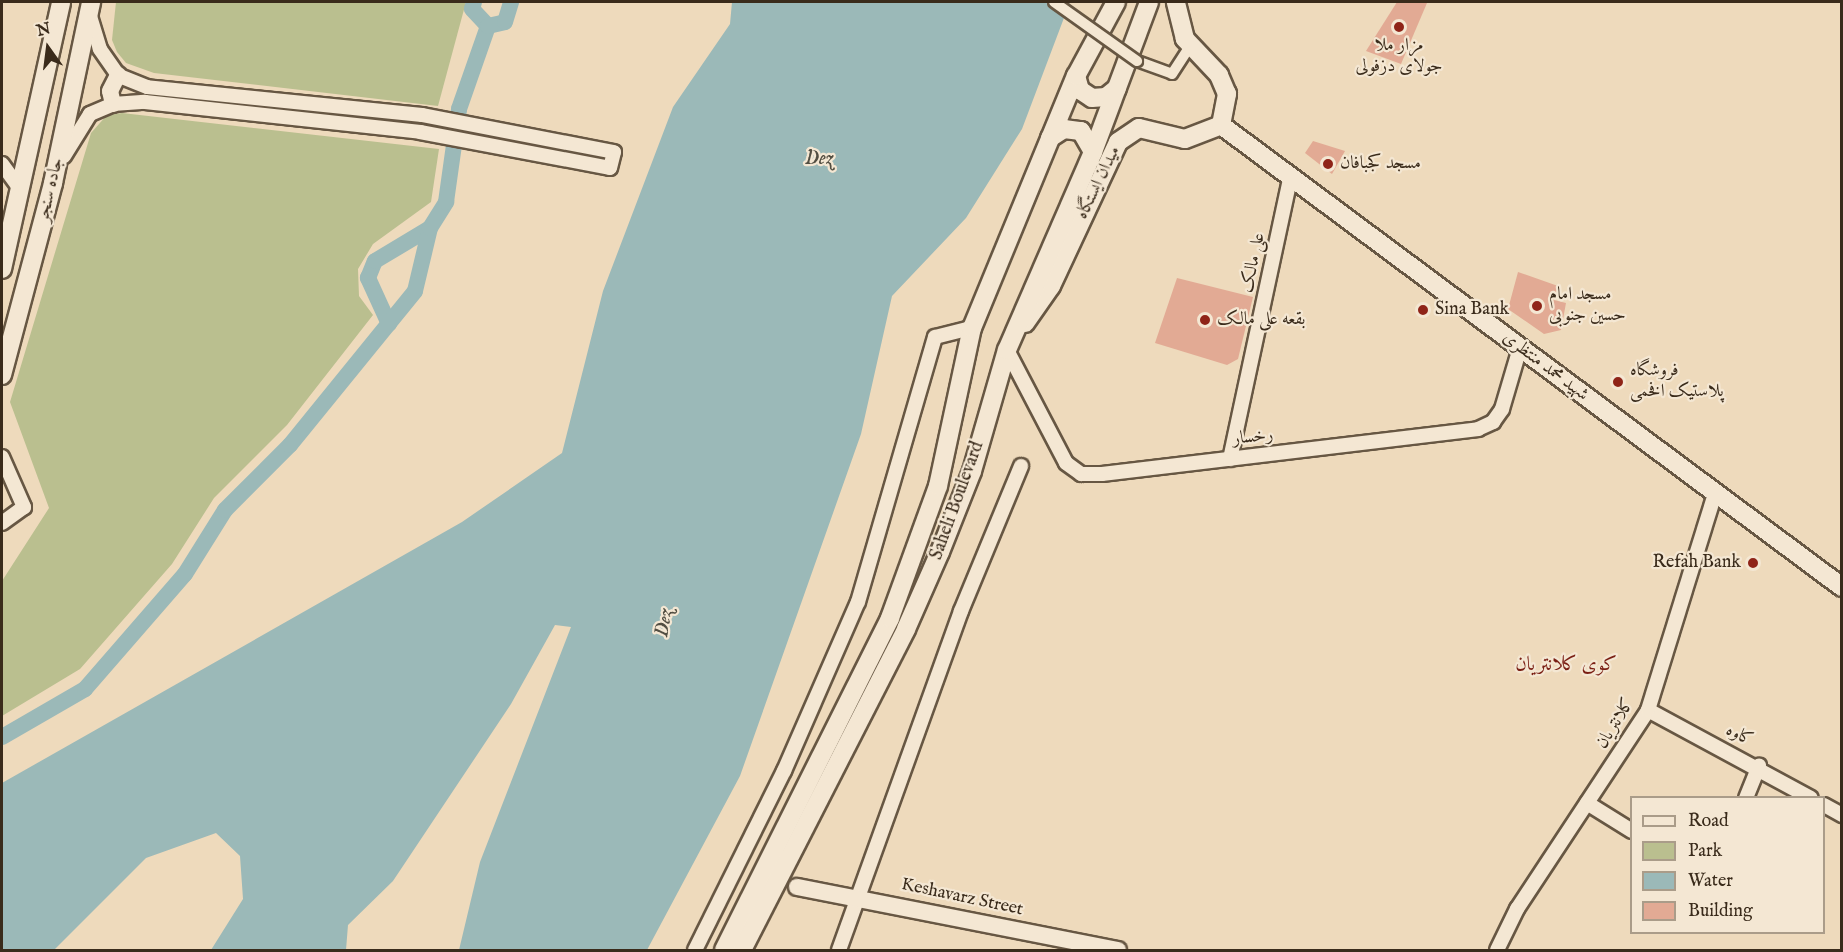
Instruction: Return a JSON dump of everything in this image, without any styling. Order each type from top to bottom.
[{"type":"main road","name":"جاده سنجر","points":[[2,269],[61,2]]},
{"type":"main road","name":"Saheli Boulevard","points":[[724,951],[890,618],[920,542],[942,464],[972,328],[1076,76],[1116,2]]},
{"type":"main road","name":"Saheli Boulevard","points":[[742,951],[906,629],[972,471],[1007,350],[1093,152],[1149,2]]},
{"type":"main road","points":[[1176,2],[1178,24],[1191,46],[1219,75],[1227,94],[1221,125]]},
{"type":"main road","name":"جاده سنجر","points":[[2,375],[53,183],[89,6]]},
{"type":"main road","points":[[1076,76],[1080,90],[1092,98],[1106,98],[1117,88]]},
{"type":"main road","name":"شهید محمد منتظری","points":[[1221,125],[1290,180],[1842,587]]},
{"type":"main road","name":"میدان ایستگاه","points":[[1007,350],[1051,286],[1118,142],[1139,128],[1185,139],[1221,125]]},
{"type":"main road","points":[[1050,138],[1064,129],[1081,130],[1093,152]]},
{"type":"main road","points":[[942,464],[956,476],[972,471]]},
{"type":"street","points":[[1054,2],[1137,61],[1172,74],[1191,46]]},
{"type":"street","points":[[53,183],[74,134],[90,114],[113,104],[145,102],[420,132],[543,153],[610,168],[614,152],[422,115],[147,87],[118,75],[100,49],[89,6]]},
{"type":"street","points":[[113,104],[110,91],[118,75]]},
{"type":"street","points":[[543,153],[546,139]]},
{"type":"street","points":[[2,164],[20,189]]},
{"type":"street","name":"علی مالک","points":[[1230,459],[1290,180]]},
{"type":"street","points":[[695,951],[784,771],[858,602],[935,337],[972,328]]},
{"type":"street","name":"رخسار","points":[[1007,350],[1049,437],[1066,463],[1080,474],[1230,459],[1479,429],[1493,422],[1502,409],[1520,348]]},
{"type":"street","points":[[2,457],[24,507],[2,523]]},
{"type":"street","points":[[839,951],[961,611],[1022,466]]},
{"type":"street","name":"کلانتریان","points":[[1497,951],[1517,909],[1648,710],[1715,493]]},
{"type":"street","name":"کاوه","points":[[1648,710],[1759,766],[1808,796]]},
{"type":"street","points":[[1747,796],[1759,766]]},
{"type":"street","points":[[1587,803],[1630,830]]},
{"type":"street","points":[[1825,806],[1842,815]]},
{"type":"street","name":"Keshavarz Street","points":[[796,887],[859,896],[1095,949],[1118,951]]},
{"type":"green space","points":[[116,2],[466,2],[438,106],[154,73],[126,63],[117,52],[112,40]]},
{"type":"green space","points":[[122,113],[439,149],[431,202],[373,244],[358,269],[359,296],[373,315],[287,425],[214,498],[172,564],[80,669],[2,716],[2,581],[49,508],[10,402],[91,133],[107,115]]},
{"type":"water","name":"Dez","points":[[732,2],[1070,2],[1022,129],[966,218],[892,296],[861,434],[740,776],[647,950],[459,950],[480,862],[571,627],[555,625],[511,704],[393,881],[348,925],[346,950],[211,950],[243,899],[240,856],[216,833],[146,858],[54,950],[2,950],[2,783],[462,522],[562,453],[603,291],[673,107],[730,24]]},
{"type":"building","name":"مزار ملا جولای دزفولی","points":[[1397,2],[1427,3],[1401,64],[1366,51]]},
{"type":"building","name":"مسجد کجبافان","points":[[1313,141],[1345,151],[1332,174],[1305,153]]},
{"type":"building","name":"مسجد امام حسین جنوبی","points":[[1518,272],[1558,286],[1554,300],[1566,303],[1561,330],[1544,334],[1508,309]]},
{"type":"building","name":"بقعه علی مالک","points":[[1177,278],[1253,297],[1238,359],[1227,365],[1155,343]]},
{"type":"waterway","points":[[474,2],[472,9],[488,26]]},
{"type":"waterway","points":[[2,737],[85,689],[185,574],[225,510],[290,445],[415,291],[430,228],[446,202],[459,109],[488,26],[505,22],[511,2]]},
{"type":"waterway","points":[[389,324],[368,278],[375,261],[430,228]]},
{"type":"place","name":"مزار ملا جولای دزفولی","points":[[1399,27]]},
{"type":"place","name":"مسجد کجبافان","points":[[1328,164]]},
{"type":"place","name":"مسجد امام حسین جنوبی","points":[[1537,306]]},
{"type":"place","name":"Sina Bank","points":[[1423,310]]},
{"type":"place","name":"بقعه علی مالک","points":[[1205,320]]},
{"type":"place","name":"فروشگاه پلاستیک افخمی","points":[[1618,382]]},
{"type":"place","name":"Refah Bank","points":[[1753,563]]},
{"type":"district","name":"کوی کلانتریان","points":[[1566,664]]}]
